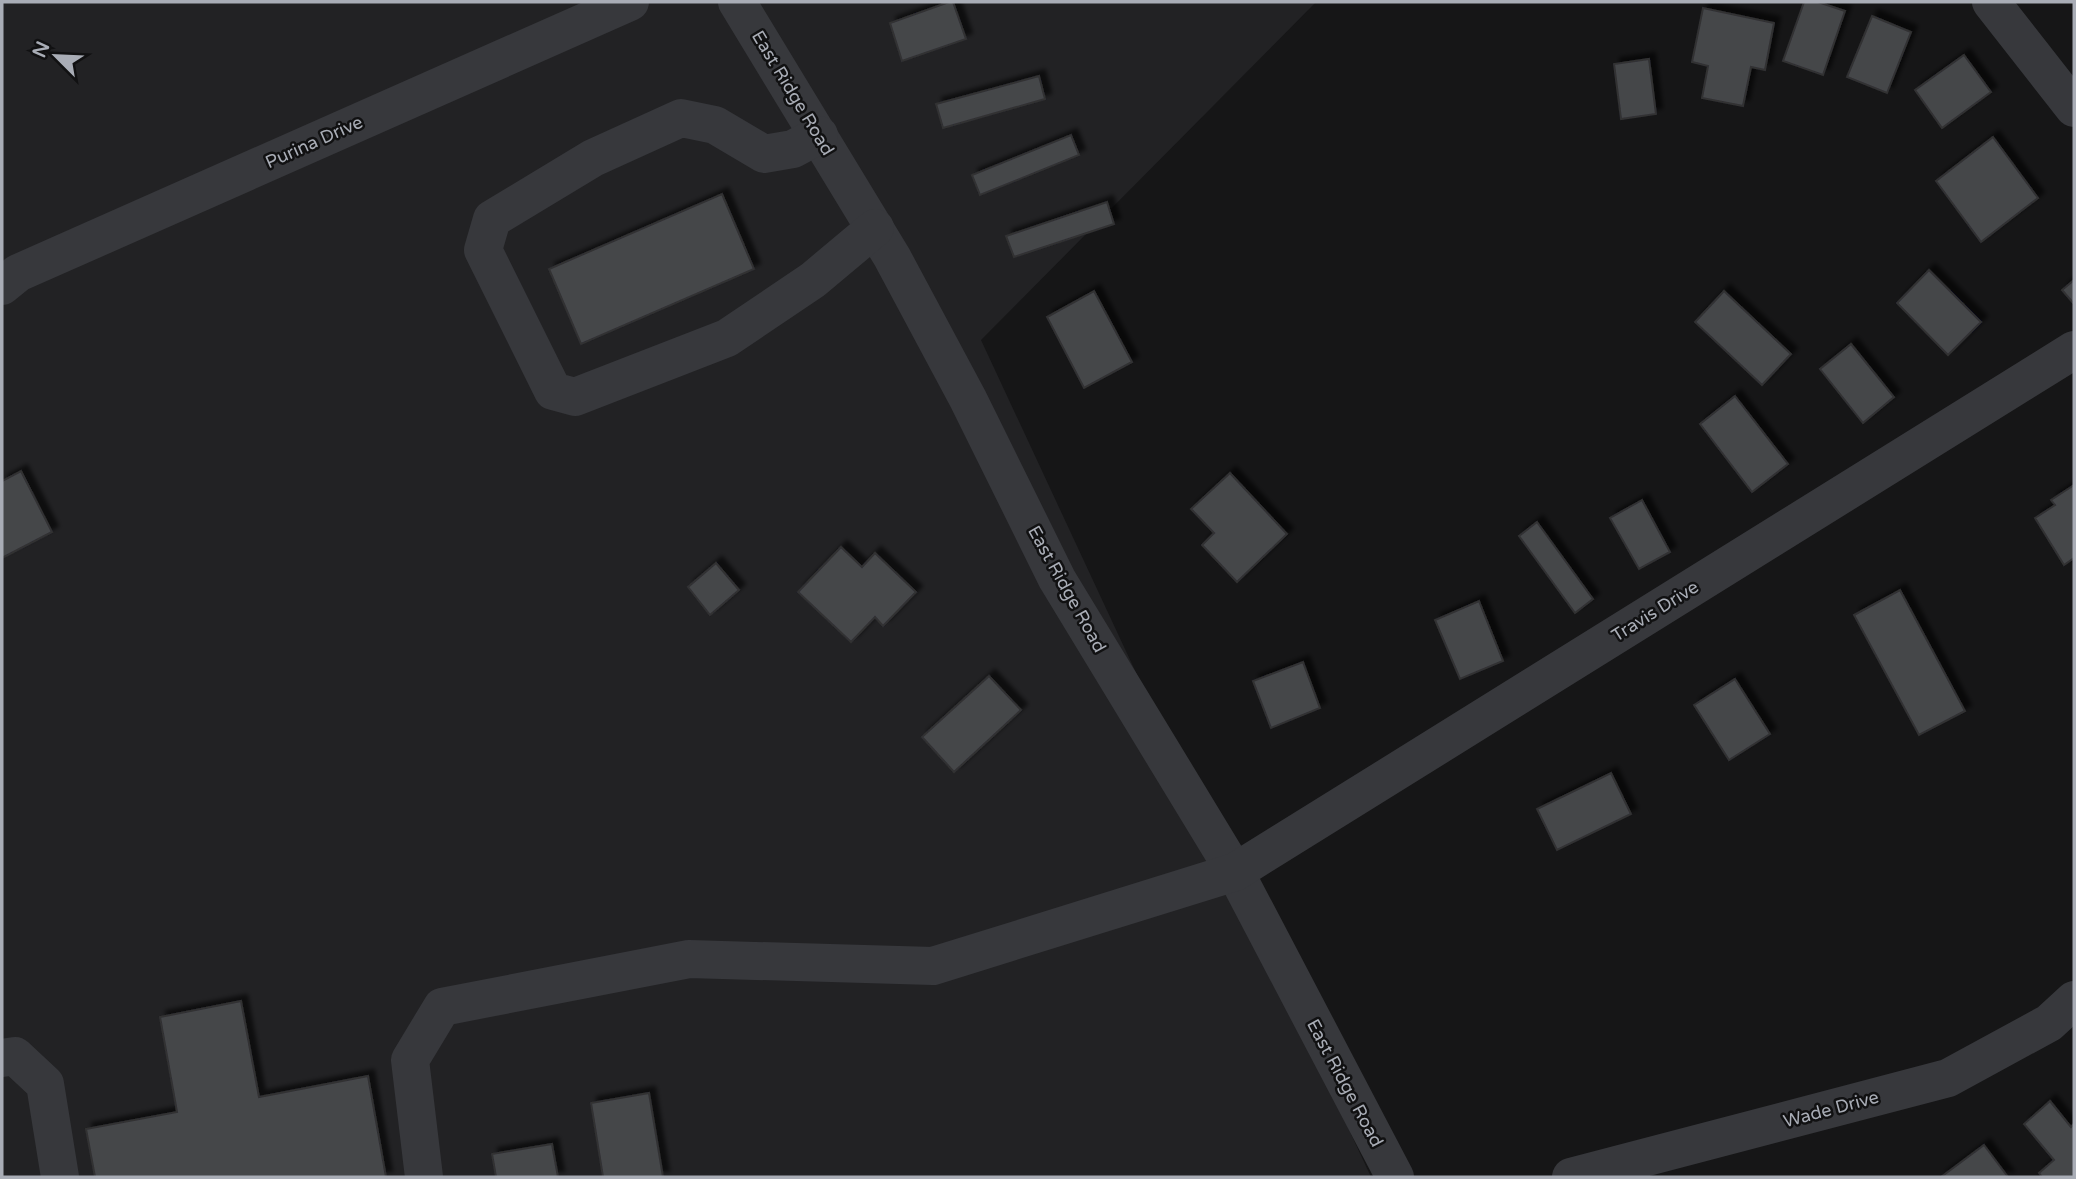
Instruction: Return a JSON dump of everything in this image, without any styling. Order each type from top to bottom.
[{"type":"street","name":"Purina Drive","points":[[2,286],[18,273],[630,2]]},
{"type":"street","name":"East Ridge Road","points":[[737,2],[875,228],[968,399],[1057,579],[1235,872],[1395,1177]]},
{"type":"street","points":[[1991,2],[2074,108]]},
{"type":"street","points":[[819,135],[793,149],[764,154],[715,125],[681,118],[593,158],[492,219],[483,250],[553,391],[575,397],[727,338],[813,280],[875,228]]},
{"type":"street","name":"Travis Drive","points":[[424,1177],[410,1060],[442,1007],[689,959],[933,966],[1235,872],[2074,350]]},
{"type":"street","name":"Wade Drive","points":[[1571,1177],[1948,1078],[2049,1023],[2074,1000]]},
{"type":"street","points":[[2,1058],[15,1056],[45,1084],[60,1177]]},
{"type":"shaded area","points":[[2,2],[1316,2],[981,340],[1371,1177],[2,1177]]},
{"type":"building","points":[[953,2],[966,39],[902,61],[890,23]]},
{"type":"building","points":[[1804,2],[1818,2],[1845,11],[1823,75],[1783,61]]},
{"type":"building","points":[[1703,8],[1774,23],[1765,70],[1751,67],[1743,106],[1702,98],[1708,66],[1692,62]]},
{"type":"building","points":[[1872,16],[1911,32],[1887,93],[1847,77]]},
{"type":"building","points":[[1964,55],[1991,92],[1942,128],[1915,90]]},
{"type":"building","points":[[1649,59],[1656,114],[1621,119],[1614,64]]},
{"type":"building","points":[[1039,76],[1045,99],[943,128],[936,104]]},
{"type":"building","points":[[1071,135],[1079,155],[980,195],[972,175]]},
{"type":"building","points":[[1993,137],[2038,198],[1981,242],[1936,181]]},
{"type":"building","points":[[722,194],[754,269],[581,344],[549,269]]},
{"type":"building","points":[[1107,202],[1114,224],[1014,257],[1006,236]]},
{"type":"building","points":[[1929,270],[1981,322],[1948,355],[1897,303]]},
{"type":"building","points":[[2074,280],[2074,304],[2062,290]]},
{"type":"building","points":[[1094,291],[1132,362],[1084,388],[1047,317]]},
{"type":"building","points":[[1724,291],[1791,354],[1762,385],[1695,322]]},
{"type":"building","points":[[1851,344],[1894,397],[1863,423],[1820,369]]},
{"type":"building","points":[[1735,396],[1788,464],[1752,492],[1700,424]]},
{"type":"building","points":[[21,471],[52,532],[2,558],[2,481]]},
{"type":"building","points":[[1230,473],[1287,534],[1237,582],[1202,545],[1214,533],[1191,509]]},
{"type":"building","points":[[2074,485],[2074,558],[2064,565],[2035,518],[2055,505],[2051,500]]},
{"type":"building","points":[[1642,500],[1670,552],[1639,569],[1610,518]]},
{"type":"building","points":[[1537,522],[1593,599],[1575,613],[1519,536]]},
{"type":"building","points":[[841,547],[862,567],[875,553],[916,592],[883,626],[875,617],[851,642],[798,592]]},
{"type":"building","points":[[716,563],[739,590],[710,615],[688,587]]},
{"type":"building","points":[[1900,590],[1965,711],[1919,735],[1854,615]]},
{"type":"building","points":[[1479,601],[1503,661],[1460,679],[1435,620]]},
{"type":"building","points":[[1303,662],[1320,708],[1271,728],[1253,681]]},
{"type":"building","points":[[989,676],[1021,710],[954,772],[922,737]]},
{"type":"building","points":[[1735,679],[1770,734],[1729,760],[1694,705]]},
{"type":"building","points":[[1611,773],[1631,814],[1557,850],[1537,809]]},
{"type":"building","points":[[241,1001],[259,1097],[368,1076],[386,1177],[95,1177],[86,1129],[177,1112],[160,1017]]},
{"type":"building","points":[[649,1093],[663,1177],[603,1177],[591,1103]]},
{"type":"building","points":[[2050,1101],[2071,1127],[2074,1124],[2074,1177],[2042,1177],[2039,1173],[2054,1160],[2024,1124]]},
{"type":"building","points":[[552,1144],[558,1177],[496,1177],[492,1154]]},
{"type":"building","points":[[1984,1145],[2008,1177],[1941,1177]]}]
